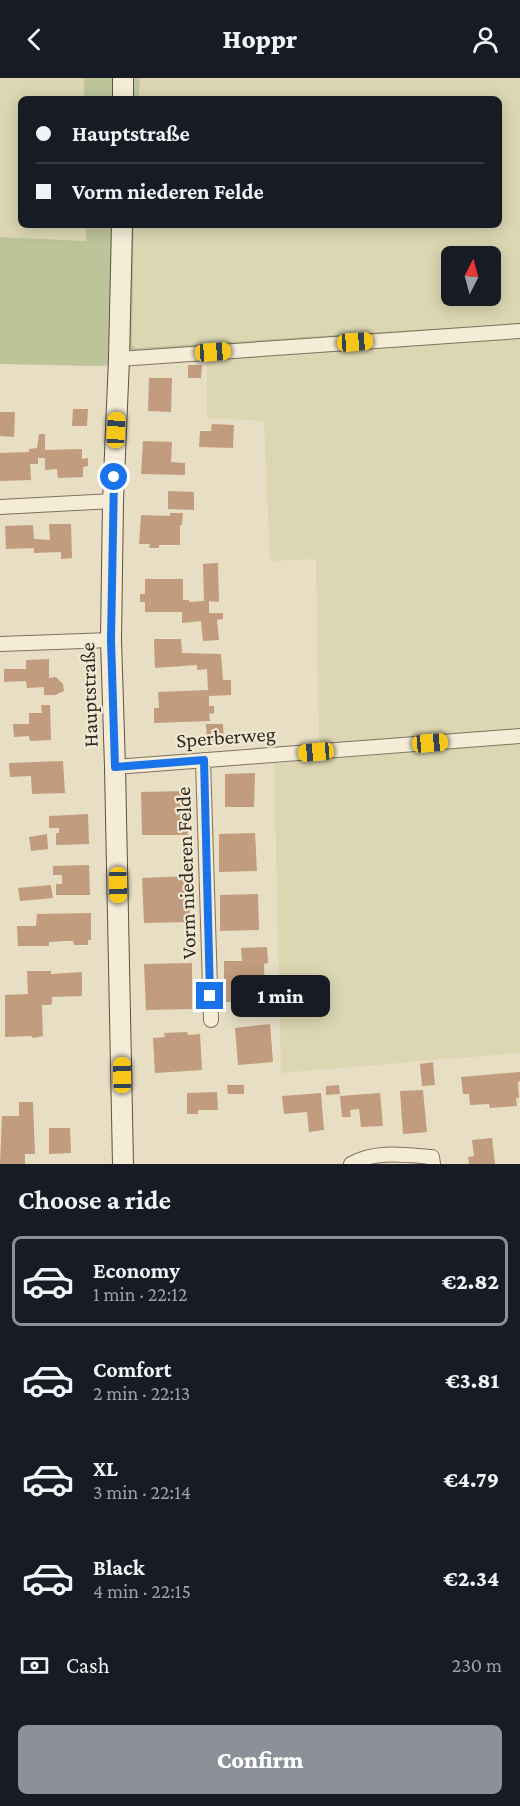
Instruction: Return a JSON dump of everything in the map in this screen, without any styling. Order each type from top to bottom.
[{"type":"main road","points":[[123,78],[123,96]]},
{"type":"main road","name":"Hauptstraße","points":[[122,228],[119,359],[112,501],[111,640],[123,1164]]},
{"type":"street","points":[[119,359],[520,331]]},
{"type":"street","points":[[0,507],[112,501]]},
{"type":"street","points":[[0,644],[111,640]]},
{"type":"street","name":"Sperberweg","points":[[115,767],[520,736]]},
{"type":"street","name":"Vorm niederen Felde","points":[[204,760],[211,1020]]},
{"type":"street","points":[[351,1164],[361,1158],[391,1153],[432,1157],[433,1164]]},
{"type":"shaded area","points":[[0,78],[84,78],[84,96],[18,96],[18,228],[86,228],[86,241],[0,237]]},
{"type":"shaded area","points":[[140,78],[520,78],[520,323],[136,348],[132,345],[134,228],[502,228],[502,96],[139,96]]},
{"type":"shaded area","points":[[520,336],[520,733],[319,747],[316,559],[270,561],[264,421],[207,418],[207,360]]},
{"type":"shaded area","points":[[520,743],[520,1053],[281,1073],[274,760]]},
{"type":"green space","points":[[84,78],[140,78],[139,96],[84,96]]},
{"type":"green space","points":[[86,228],[134,228],[132,345],[136,348],[520,323],[520,336],[98,366],[0,364],[0,237],[86,241]]},
{"type":"building","points":[[188,365],[202,365],[201,378],[188,378]]},
{"type":"building","points":[[149,378],[172,378],[171,412],[148,411]]},
{"type":"building","points":[[73,409],[88,409],[87,426],[72,426]]},
{"type":"building","points":[[0,412],[15,412],[14,437],[0,436]]},
{"type":"building","points":[[212,424],[234,425],[233,448],[199,447],[200,431],[211,431]]},
{"type":"building","points":[[39,434],[45,434],[45,450],[82,449],[82,459],[88,458],[88,466],[83,467],[83,477],[58,478],[57,469],[45,470],[45,458],[38,458],[38,464],[30,464],[31,480],[0,481],[0,453],[29,452],[29,449],[37,448]]},
{"type":"building","points":[[143,441],[172,442],[171,462],[185,463],[185,475],[141,474]]},
{"type":"building","points":[[168,491],[194,492],[194,510],[168,509]]},
{"type":"building","points":[[170,513],[183,513],[182,525],[180,525],[180,545],[159,545],[159,548],[149,548],[150,544],[139,544],[141,515],[170,516]]},
{"type":"building","points":[[49,524],[71,524],[72,558],[61,559],[61,552],[34,553],[34,548],[6,549],[5,526],[33,525],[34,539],[50,540]]},
{"type":"building","points":[[218,563],[219,602],[209,601],[209,613],[223,613],[223,619],[217,620],[219,640],[203,641],[201,621],[182,623],[182,612],[145,612],[145,602],[140,602],[140,594],[145,594],[145,579],[183,579],[183,600],[204,601],[203,564]]},
{"type":"building","points":[[154,639],[181,639],[182,653],[221,654],[223,680],[231,680],[231,695],[209,696],[209,706],[214,706],[214,713],[209,714],[210,721],[154,723],[154,708],[159,708],[158,692],[208,690],[207,669],[197,670],[197,665],[155,668]]},
{"type":"building","points":[[49,659],[49,678],[56,677],[63,684],[64,691],[55,695],[44,695],[44,687],[27,688],[26,681],[4,682],[4,669],[26,669],[26,660]]},
{"type":"building","points":[[41,705],[50,705],[51,740],[30,741],[29,736],[14,737],[13,724],[29,724],[29,713],[42,713]]},
{"type":"building","points":[[206,724],[223,724],[224,741],[207,741]]},
{"type":"building","points":[[63,761],[65,793],[32,794],[31,776],[10,777],[9,763]]},
{"type":"building","points":[[255,773],[254,807],[225,807],[225,774]]},
{"type":"building","points":[[187,791],[188,835],[142,835],[141,792]]},
{"type":"building","points":[[88,814],[89,844],[56,845],[56,833],[59,833],[59,828],[49,828],[49,816]]},
{"type":"building","points":[[255,833],[257,871],[219,872],[219,834]]},
{"type":"building","points":[[47,834],[48,849],[31,851],[29,837]]},
{"type":"building","points":[[89,865],[90,895],[56,895],[56,884],[62,884],[62,875],[53,875],[53,866]]},
{"type":"building","points":[[189,876],[190,922],[144,923],[142,878]]},
{"type":"building","points":[[50,885],[53,898],[20,901],[18,888]]},
{"type":"building","points":[[258,894],[259,930],[220,931],[220,895]]},
{"type":"building","points":[[91,913],[91,940],[88,940],[88,945],[74,945],[73,941],[65,941],[49,942],[49,946],[18,946],[17,926],[36,926],[37,914]]},
{"type":"building","points":[[267,947],[268,963],[264,964],[265,1001],[224,1002],[224,961],[242,961],[241,948]]},
{"type":"building","points":[[192,963],[192,1009],[146,1010],[144,964]]},
{"type":"building","points":[[27,971],[51,971],[51,974],[82,972],[82,996],[52,997],[50,1005],[42,1005],[43,1036],[5,1037],[5,995],[28,994]]},
{"type":"building","points":[[270,1024],[273,1062],[238,1065],[235,1028]]},
{"type":"building","points":[[187,1032],[188,1035],[200,1034],[202,1070],[155,1073],[153,1038],[165,1037],[164,1033]]},
{"type":"building","points":[[433,1062],[435,1085],[422,1086],[420,1064]]},
{"type":"building","points":[[520,1072],[517,1106],[490,1108],[489,1104],[470,1105],[469,1094],[463,1094],[461,1077]]},
{"type":"building","points":[[227,1085],[244,1085],[244,1094],[228,1094]]},
{"type":"building","points":[[339,1085],[340,1094],[326,1095],[326,1086]]},
{"type":"building","points":[[423,1090],[427,1132],[403,1134],[400,1091]]},
{"type":"building","points":[[217,1092],[218,1110],[198,1110],[198,1114],[187,1114],[187,1093]]},
{"type":"building","points":[[321,1093],[324,1130],[309,1132],[307,1112],[284,1114],[282,1096]]},
{"type":"building","points":[[380,1093],[383,1126],[361,1127],[359,1109],[350,1110],[351,1117],[342,1117],[340,1096]]},
{"type":"building","points":[[19,1102],[33,1102],[35,1154],[25,1154],[25,1164],[0,1164],[2,1116],[19,1116]]},
{"type":"building","points":[[49,1128],[70,1128],[71,1153],[49,1154]]},
{"type":"building","points":[[492,1138],[495,1164],[469,1164],[468,1157],[474,1156],[472,1140]]},
{"type":"route","points":[[114,477],[111,640],[115,767],[204,760],[210,996]]}]
